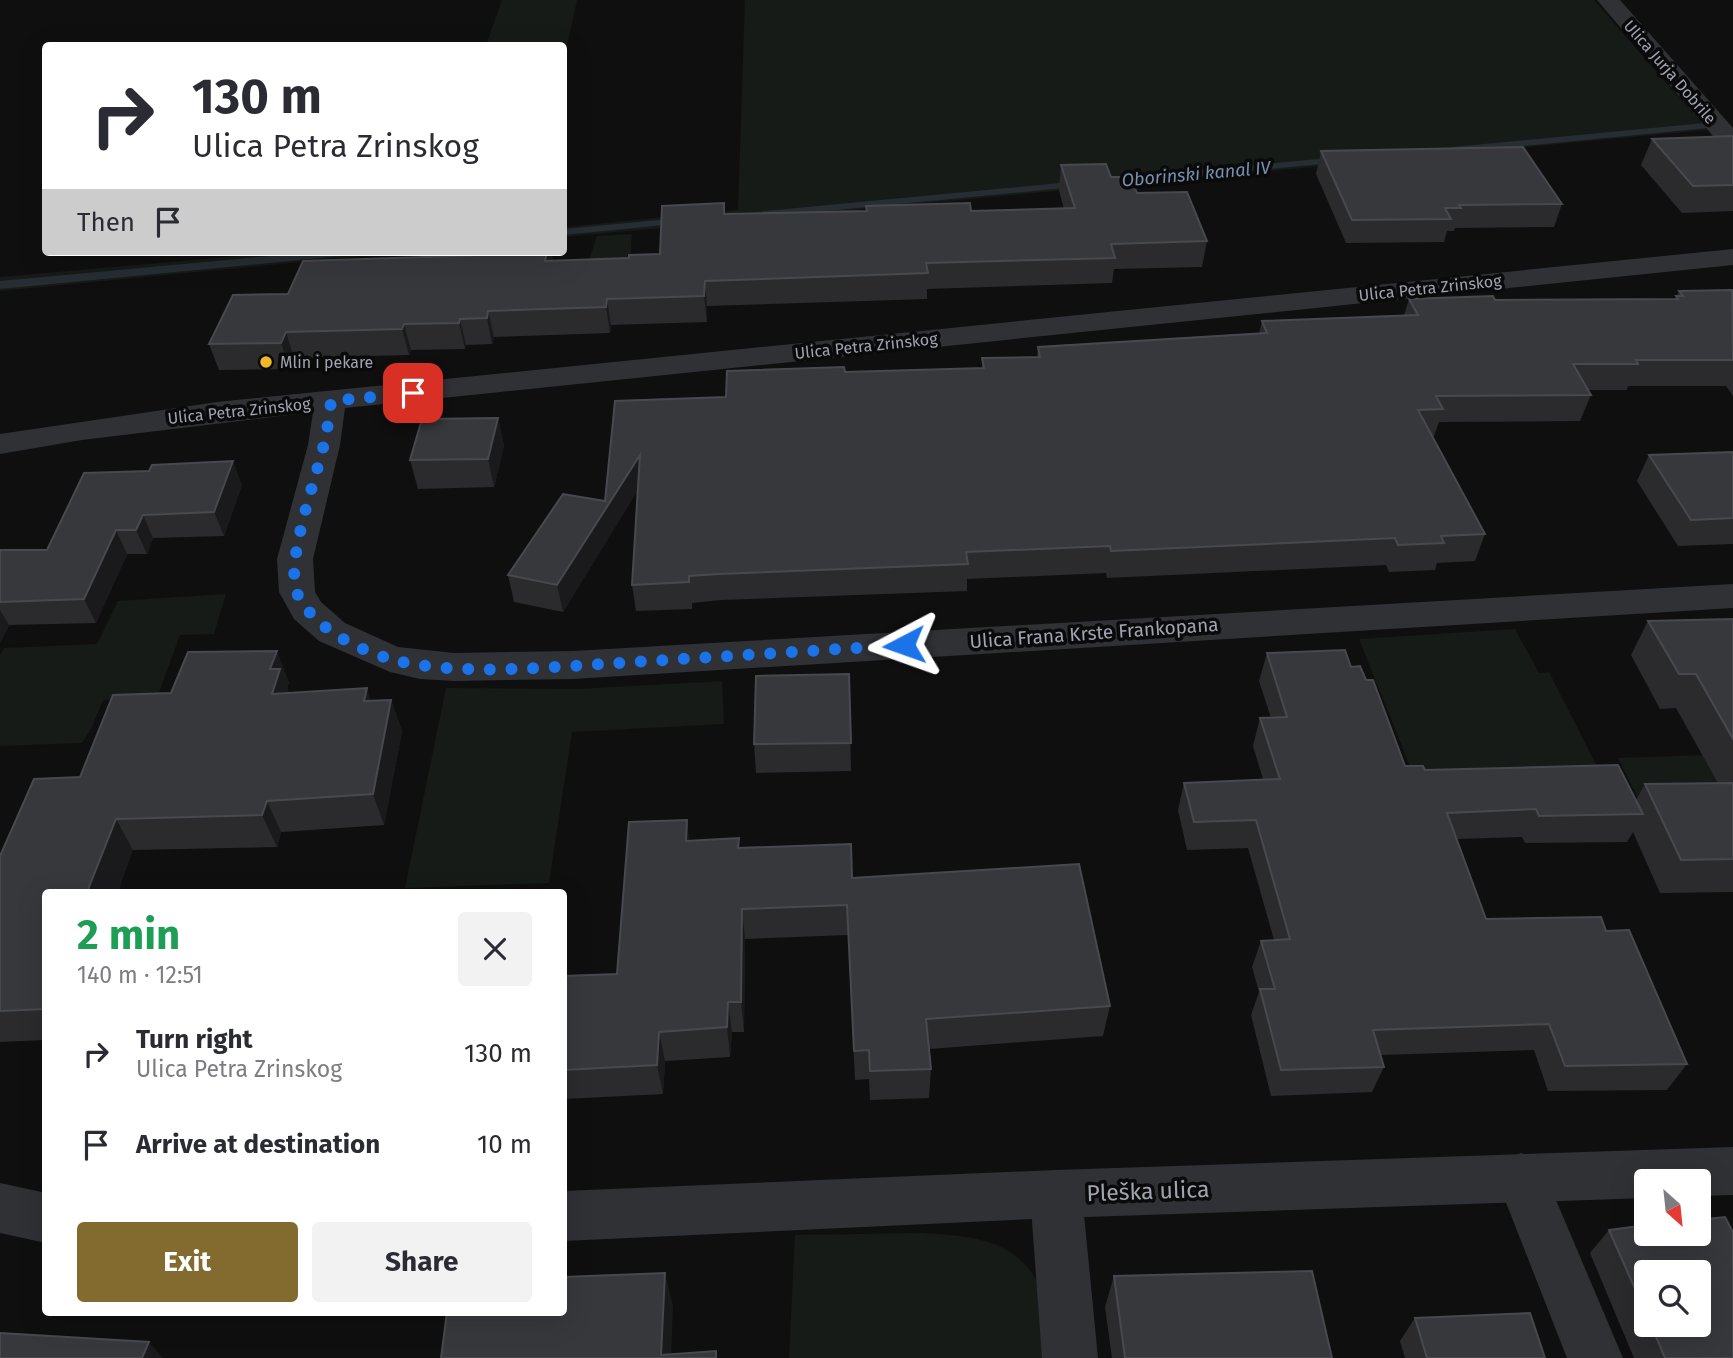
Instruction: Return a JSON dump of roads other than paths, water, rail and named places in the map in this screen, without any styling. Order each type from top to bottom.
[{"type":"street","name":"Ulica Jurja Dobrile","points":[[1608,0],[1733,144]]},
{"type":"street","name":"Ulica Petra Zrinskog","points":[[0,444],[82,430],[331,401],[1733,257]]},
{"type":"street","name":"Ulica Frana Krste Frankopana","points":[[331,401],[324,445],[295,559],[297,592],[307,610],[332,632],[390,659],[420,664],[454,667],[573,666],[1733,596]]},
{"type":"street","name":"Pleška ulica","points":[[567,1216],[1056,1194],[1733,1171]]},
{"type":"street","points":[[1521,1177],[1595,1358]]},
{"type":"street","points":[[1056,1194],[1070,1358]]},
{"type":"street","points":[[0,1208],[42,1217]]},
{"type":"waterway","name":"Oborinski kanal IV","points":[[1452,150],[1704,126]]},
{"type":"waterway","name":"Oborinski kanal IV","points":[[1114,181],[1339,160]]},
{"type":"waterway","name":"Oborinski kanal IV","points":[[755,215],[1081,184]]},
{"type":"waterway","name":"Oborinski kanal IV","points":[[567,232],[680,221]]},
{"type":"waterway","name":"Oborinski kanal IV","points":[[0,285],[308,256]]},
{"type":"place","name":"Mlin i pekare","points":[[266,362]]}]
